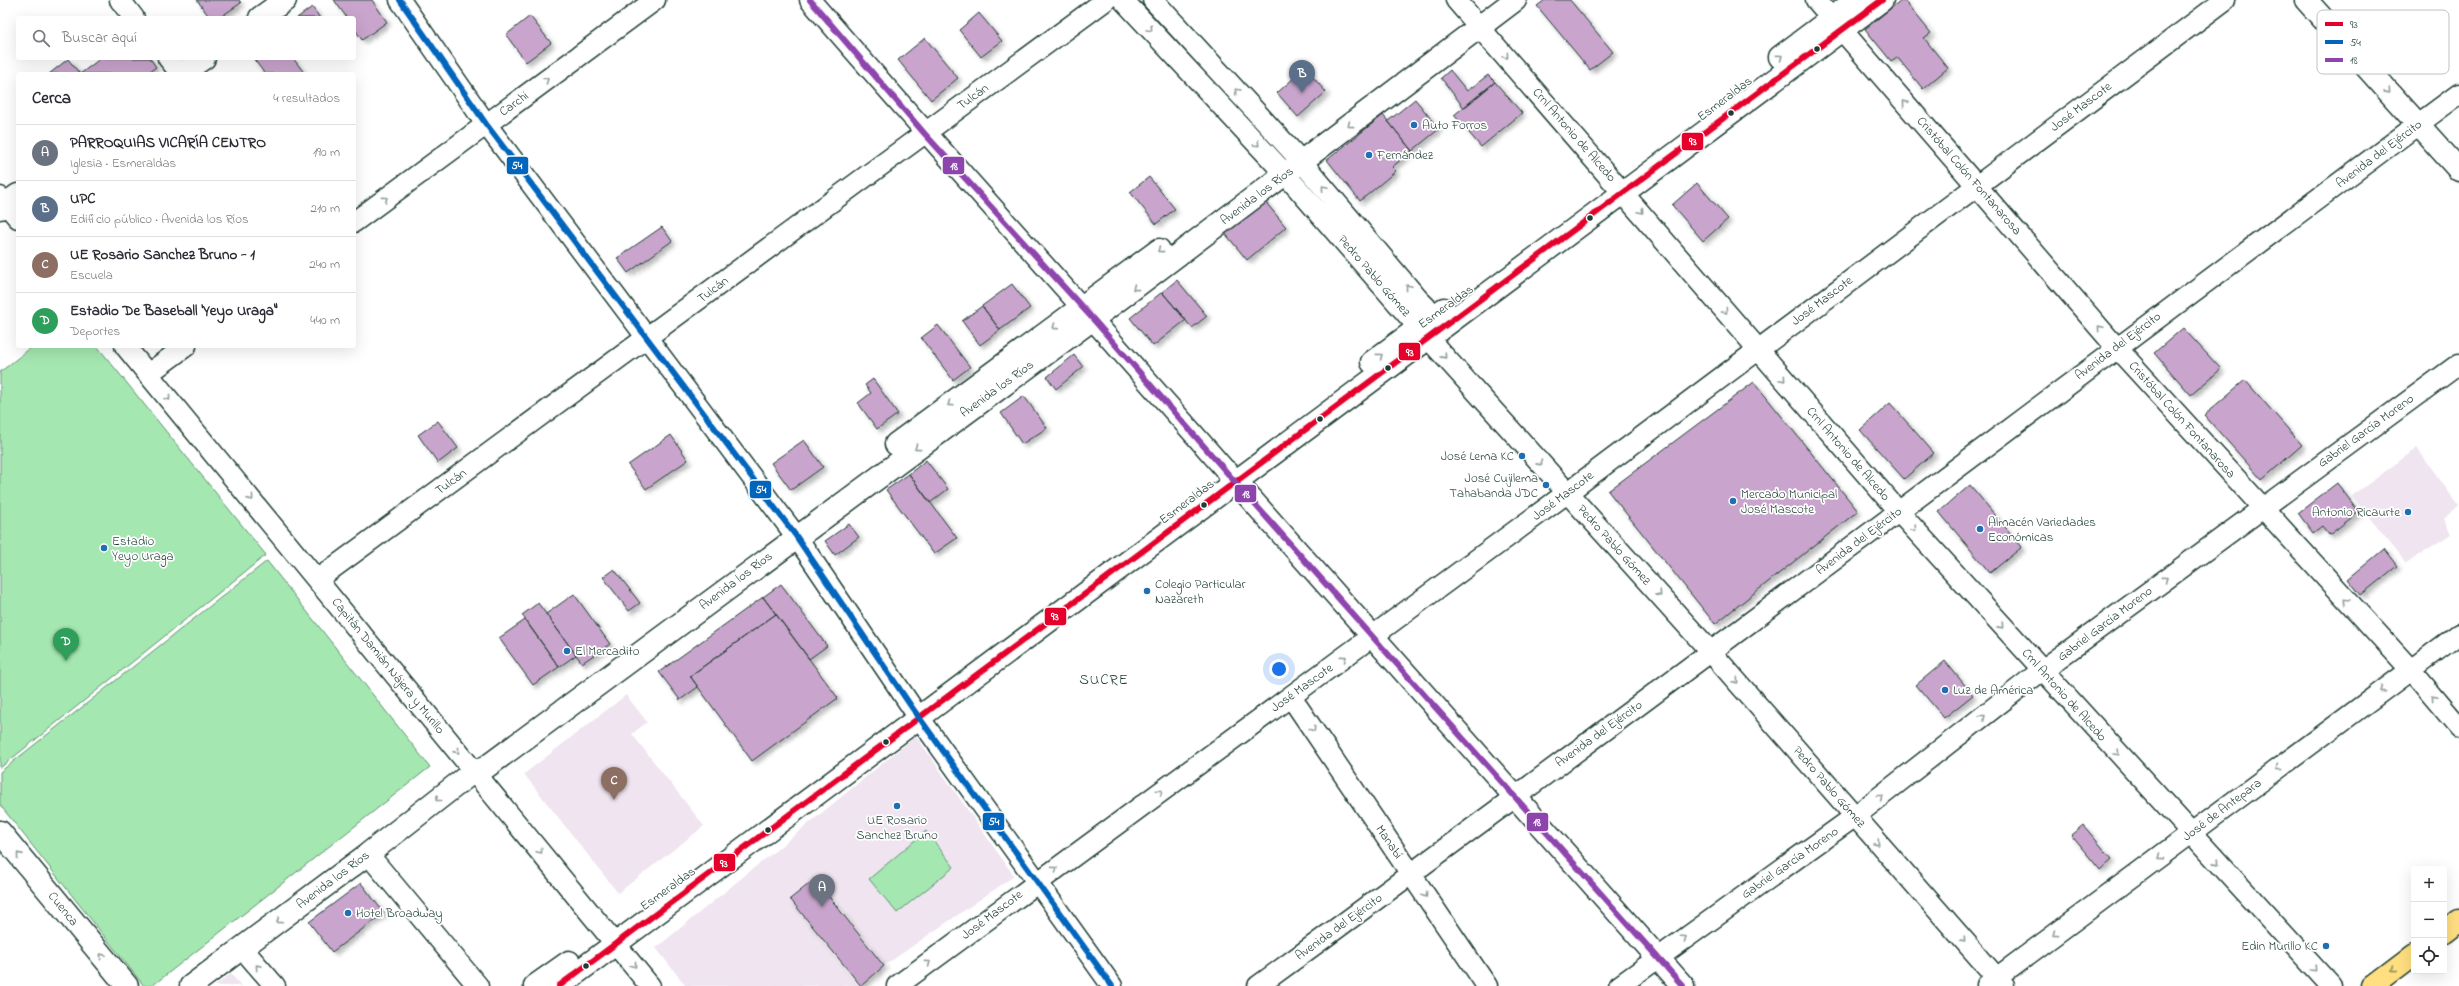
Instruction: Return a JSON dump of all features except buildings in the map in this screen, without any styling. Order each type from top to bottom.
[{"type":"main road","points":[[263,16],[285,0]]},
{"type":"main road","name":"Avenida los Ríos","points":[[1476,22],[1493,0]]},
{"type":"main road","name":"Avenida los Ríos","points":[[191,986],[368,854],[474,771],[485,768],[791,530],[1088,313],[1476,22],[1515,0]]},
{"type":"main road","name":"Esmeraldas","points":[[1837,24],[1856,0]]},
{"type":"main road","name":"Esmeraldas","points":[[558,986],[612,939],[917,713],[1837,24],[1882,0]]},
{"type":"main road","points":[[2306,0],[2317,12]]},
{"type":"main road","points":[[184,72],[201,60]]},
{"type":"main road","points":[[2373,74],[2459,170]]},
{"type":"main road","points":[[1231,477],[1683,986]]},
{"type":"main road","name":"Cuenca","points":[[0,832],[127,986]]},
{"type":"main road","points":[[2447,930],[2459,921]]},
{"type":"main road","name":"Esmeraldas","points":[[535,986],[612,939]]},
{"type":"main road","points":[[2373,986],[2411,957]]},
{"type":"street","points":[[120,0],[132,16]]},
{"type":"street","points":[[400,0],[486,124],[791,530],[917,713],[1038,880],[1112,986]]},
{"type":"street","name":"Carchi","points":[[356,221],[655,0]]},
{"type":"street","points":[[810,0],[924,133],[1088,313],[1231,477]]},
{"type":"street","name":"Tulcán","points":[[318,579],[647,339],[1106,0]]},
{"type":"street","name":"Pedro Pablo Gómez","points":[[1123,0],[1289,163]]},
{"type":"street","name":"Pedro Pablo Gómez","points":[[1153,0],[1289,163],[1431,327],[1567,493],[1711,652],[1996,983]]},
{"type":"street","name":"Crnl Antonio de Alcedo","points":[[1456,0],[1620,187],[1757,349],[1898,511],[2041,671],[2331,986]]},
{"type":"street","name":"Cristóbal Colón Fontanarosa","points":[[1816,0],[2116,347],[2410,670],[2459,727]]},
{"type":"street","name":"José Mascote","points":[[896,986],[1038,880],[1291,697],[1567,493],[1757,349],[2225,0]]},
{"type":"street","points":[[170,60],[179,72]]},
{"type":"street","name":"Avenida del Ejército","points":[[1258,986],[1711,652],[2116,347],[2459,94]]},
{"type":"street","name":"Capitán Damián Nájera y Murillo","points":[[127,348],[318,579],[650,986]]},
{"type":"street","points":[[148,374],[183,348]]},
{"type":"street","name":"Gabriel García Moreno","points":[[1618,986],[1854,817],[2041,671],[2459,364]]},
{"type":"street","name":"José de Antepara","points":[[1996,983],[2191,834],[2459,634]]},
{"type":"street","name":"Manabí","points":[[1291,697],[1487,986]]},
{"type":"street","points":[[368,854],[478,986]]},
{"type":"street","points":[[242,948],[275,986]]},
{"type":"shaded area","name":"Antonio Ricaurte","points":[[2417,448],[2458,505],[2444,519],[2451,534],[2406,563],[2352,496]]},
{"type":"shaded area","points":[[626,695],[647,722],[632,734],[704,826],[618,893],[524,774]]},
{"type":"shaded area","name":"UE Rosario Sanchez Bruno","points":[[916,736],[1014,876],[885,965],[816,877],[789,899],[858,986],[686,986],[656,948]]},
{"type":"shaded area","points":[[231,974],[241,986],[215,986]]},
{"type":"green space","name":"Estadio Yeyo Uraga","points":[[30,348],[99,348],[266,555],[0,768],[0,372]]},
{"type":"green space","points":[[267,561],[430,767],[152,986],[144,986],[0,805],[0,772]]},
{"type":"green space","points":[[926,831],[954,867],[897,913],[869,879]]},
{"type":"transit line","name":"54","points":[[400,0],[486,124],[796,536],[913,709],[1112,986]]},
{"type":"transit line","name":"18","points":[[810,0],[924,133],[1093,319],[1236,483],[1683,986]]},
{"type":"transit line","name":"93","points":[[559,986],[1882,0]]},
{"type":"place","name":"UPC","points":[[1302,93]]},
{"type":"place","name":"Auto Forros","points":[[1414,125]]},
{"type":"place","name":"Fernández","points":[[1369,155]]},
{"type":"place","name":"José Lema KC","points":[[1522,456]]},
{"type":"place","name":"José Cujilema Tahabanda JDC","points":[[1546,485]]},
{"type":"place","name":"Mercado Municipal José Mascote","points":[[1733,501]]},
{"type":"place","name":"Antonio Ricaurte","points":[[2408,512]]},
{"type":"place","name":"Almacén Variedades Económicas","points":[[1980,529]]},
{"type":"place","name":"Estadio Yeyo Uraga","points":[[104,548]]},
{"type":"place","name":"Colegio Particular Nazareth","points":[[1147,591]]},
{"type":"place","name":"El Mercadito","points":[[567,651]]},
{"type":"place","name":"Estadio De Baseball 'Yeyo Uraga\"","points":[[66,661]]},
{"type":"place","name":"Luz de América","points":[[1945,690]]},
{"type":"place","name":"UE Rosario Sanchez Bruno - 1","points":[[614,800]]},
{"type":"place","name":"UE Rosario Sanchez Bruno","points":[[897,806]]},
{"type":"place","name":"PARROQUIAS VICARÍA CENTRO","points":[[822,907]]},
{"type":"place","name":"Hotel Broadway","points":[[348,913]]},
{"type":"place","name":"Edin Murillo KC","points":[[2326,946]]},
{"type":"district","name":"SUCRE","points":[[1104,680]]}]
